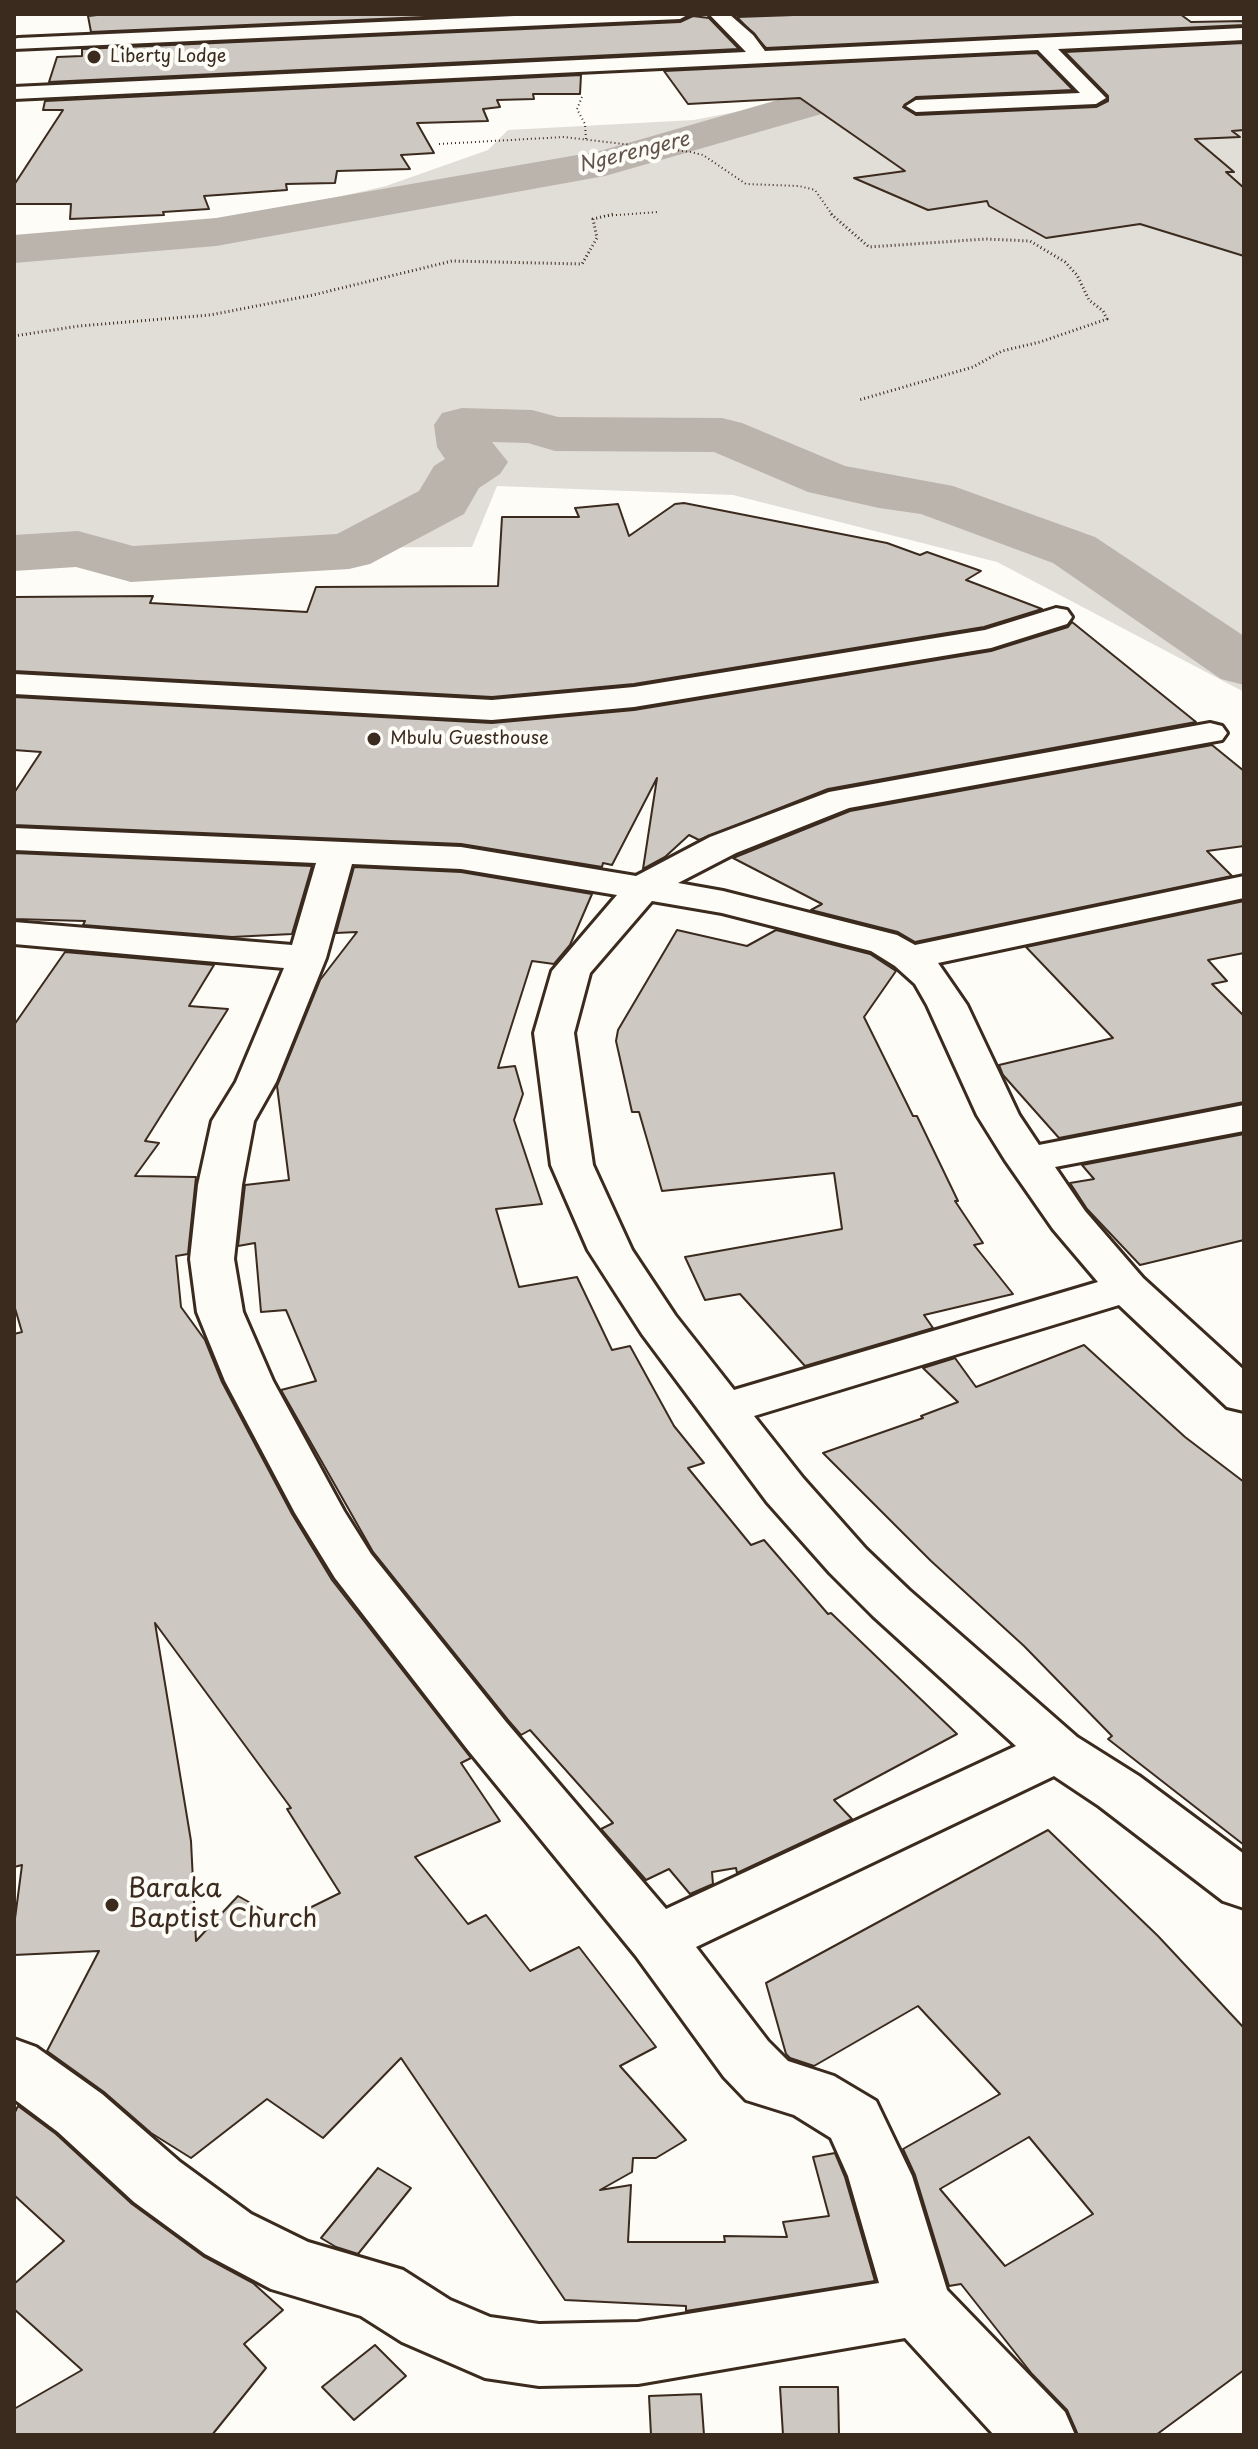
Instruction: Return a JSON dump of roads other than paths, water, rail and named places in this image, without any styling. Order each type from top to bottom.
[{"type":"street","points":[[26,24],[16,50],[484,19],[680,14]]},
{"type":"street","points":[[718,14],[746,39],[756,52],[756,59]]},
{"type":"street","points":[[1196,16],[1221,35]]},
{"type":"street","points":[[484,19],[515,69]]},
{"type":"street","points":[[1053,21],[1094,41]]},
{"type":"street","points":[[14,93],[1244,34]]},
{"type":"street","points":[[916,106],[1096,98],[1043,44]]},
{"type":"street","points":[[14,684],[492,710],[634,697],[991,639],[1056,617]]},
{"type":"street","points":[[1210,733],[841,799],[723,845],[644,887],[571,971],[554,1033],[572,1165],[610,1250],[658,1324],[721,1410],[848,1561],[935,1644],[1057,1751],[1119,1791],[1244,1885]]},
{"type":"street","points":[[14,839],[461,858],[644,887],[862,936],[909,958],[930,977],[947,1005],[998,1115],[1069,1220],[1127,1288],[1244,1396]]},
{"type":"street","points":[[338,851],[307,958],[256,1082],[233,1121],[220,1185],[212,1259],[220,1312],[249,1381],[320,1513],[353,1566],[487,1736],[657,1939],[746,2059],[768,2082],[812,2094],[854,2120],[880,2176],[919,2306],[1040,2435]]},
{"type":"street","points":[[909,958],[1244,887]]},
{"type":"street","points":[[14,933],[307,958]]},
{"type":"street","points":[[1026,1160],[1244,1118]]},
{"type":"street","points":[[721,1410],[1127,1288]]},
{"type":"street","points":[[657,1939],[1057,1751]]},
{"type":"street","points":[[14,2065],[80,2113],[157,2182],[228,2234],[294,2268],[379,2291],[426,2321],[485,2347],[539,2355],[638,2353],[919,2306]]},
{"type":"waterway","name":"Ngerengere","points":[[14,249],[216,232],[605,163],[817,102],[916,56],[1244,42]]},
{"type":"waterway","points":[[14,553],[78,549],[131,564],[349,551],[443,502],[454,478],[480,462],[465,447],[462,425],[532,427],[555,434],[722,435],[828,480],[932,498],[1074,550],[1244,665]]},
{"type":"place","name":"Liberty Lodge","points":[[94,57]]},
{"type":"place","name":"Mbulu Guesthouse","points":[[374,739]]},
{"type":"place","name":"Baraka Baptist Church","points":[[112,1905]]}]
